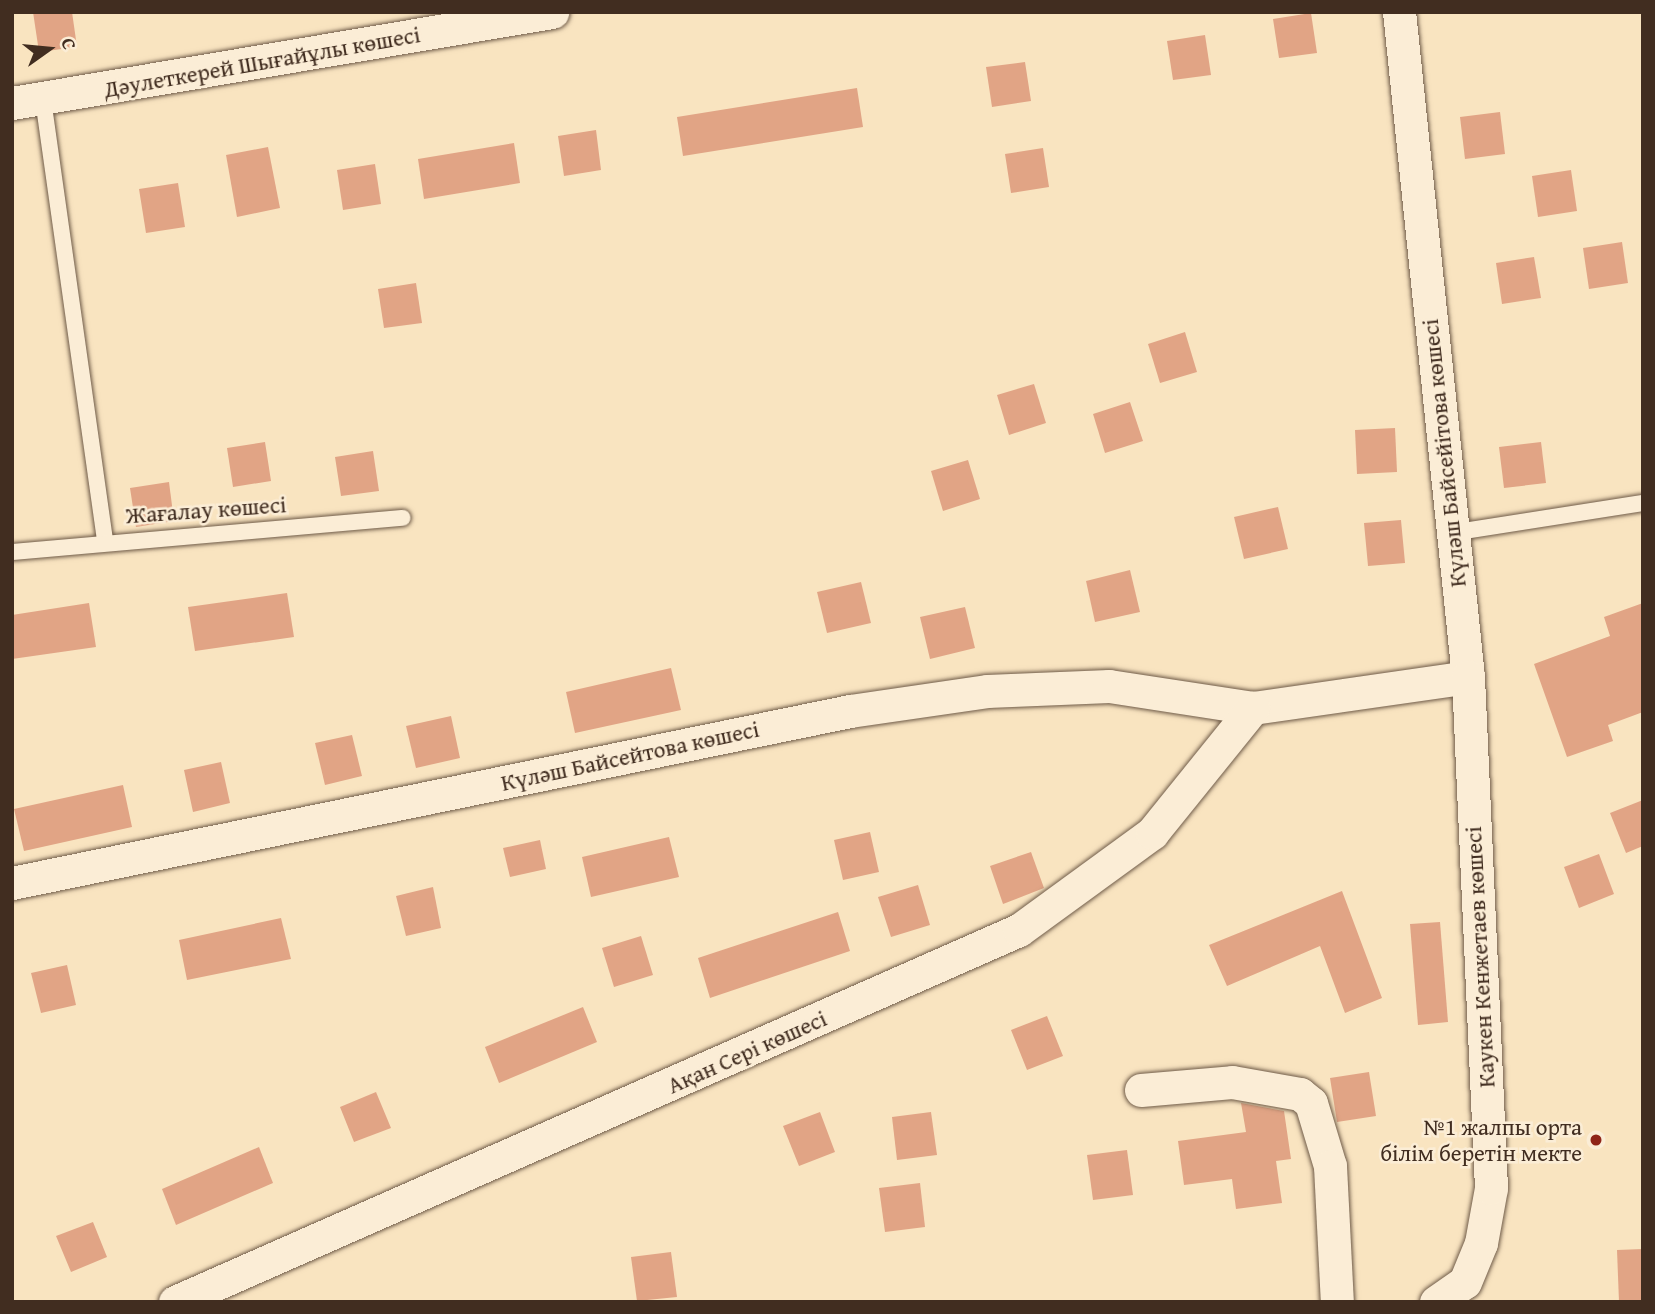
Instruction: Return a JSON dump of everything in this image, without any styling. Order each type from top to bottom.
[{"type":"street","name":"Дәулеткерей Шығайұлы көшесі","points":[[28,101],[552,12]]},
{"type":"street","name":"Күләш Байсейітова көшесі","points":[[1399,12],[1468,677]]},
{"type":"street","points":[[1253,708],[1468,677]]},
{"type":"street","name":"Каукен Кенжетаев көшесі","points":[[1436,1302],[1465,1282],[1481,1243],[1491,1188],[1468,677]]},
{"type":"street","name":"Күләш Байсейтова көшесі","points":[[12,883],[850,711],[987,691],[1109,686],[1253,708]]},
{"type":"street","name":"Ақан Сері көшесі","points":[[175,1302],[1019,930],[1152,833],[1253,708]]},
{"type":"street","points":[[1141,1090],[1232,1082],[1300,1094],[1311,1103],[1330,1166],[1337,1302]]},
{"type":"lane","points":[[28,101],[105,540]]},
{"type":"lane","points":[[1451,533],[1643,503]]},
{"type":"lane","name":"Жағалау көшесі","points":[[12,552],[105,540],[403,518]]},
{"type":"building","points":[[33,12],[72,12],[77,47],[39,52]]},
{"type":"building","points":[[1311,13],[1317,53],[1279,58],[1273,19]]},
{"type":"building","points":[[1205,35],[1211,75],[1173,80],[1167,41]]},
{"type":"building","points":[[1025,62],[1031,101],[992,107],[986,67]]},
{"type":"building","points":[[857,88],[863,127],[683,156],[677,117]]},
{"type":"building","points":[[1500,112],[1505,154],[1465,159],[1460,117]]},
{"type":"building","points":[[596,130],[601,170],[564,176],[558,136]]},
{"type":"building","points":[[514,143],[520,183],[424,199],[418,159]]},
{"type":"building","points":[[268,147],[280,208],[237,217],[226,155]]},
{"type":"building","points":[[1043,148],[1049,187],[1011,193],[1005,154]]},
{"type":"building","points":[[375,164],[381,204],[343,210],[337,170]]},
{"type":"building","points":[[1571,170],[1577,211],[1538,217],[1532,176]]},
{"type":"building","points":[[178,183],[185,227],[146,233],[139,189]]},
{"type":"building","points":[[1622,242],[1628,283],[1589,289],[1583,248]]},
{"type":"building","points":[[1534,257],[1541,298],[1502,304],[1496,263]]},
{"type":"building","points":[[416,283],[422,323],[384,328],[378,289]]},
{"type":"building","points":[[1185,332],[1197,372],[1160,383],[1148,344]]},
{"type":"building","points":[[1034,384],[1046,423],[1009,435],[997,395]]},
{"type":"building","points":[[1130,402],[1143,441],[1105,453],[1093,414]]},
{"type":"building","points":[[1395,428],[1397,472],[1357,474],[1355,430]]},
{"type":"building","points":[[265,442],[271,481],[233,487],[227,448]]},
{"type":"building","points":[[1541,442],[1546,483],[1504,488],[1499,447]]},
{"type":"building","points":[[373,451],[379,491],[341,496],[335,457]]},
{"type":"building","points":[[968,460],[980,499],[943,511],[931,471]]},
{"type":"building","points":[[169,482],[174,521],[136,527],[130,488]]},
{"type":"building","points":[[1278,507],[1288,549],[1244,559],[1234,517]]},
{"type":"building","points":[[1401,520],[1405,563],[1368,566],[1364,523]]},
{"type":"building","points":[[1130,570],[1140,612],[1095,622],[1086,581]]},
{"type":"building","points":[[861,582],[871,623],[827,633],[817,592]]},
{"type":"building","points":[[287,593],[294,637],[195,651],[188,607]]},
{"type":"building","points":[[89,603],[96,647],[12,659],[12,615]]},
{"type":"building","points":[[1643,603],[1643,712],[1608,725],[1613,741],[1567,757],[1534,664],[1610,636],[1604,617]]},
{"type":"building","points":[[965,607],[975,648],[930,659],[920,617]]},
{"type":"building","points":[[671,668],[681,710],[575,733],[566,692]]},
{"type":"building","points":[[451,716],[460,758],[416,768],[406,726]]},
{"type":"building","points":[[352,735],[362,776],[325,785],[315,743]]},
{"type":"building","points":[[221,762],[230,803],[193,812],[184,770]]},
{"type":"building","points":[[123,785],[132,827],[24,851],[14,809]]},
{"type":"building","points":[[1643,800],[1643,846],[1626,853],[1610,813]]},
{"type":"building","points":[[870,832],[879,872],[843,880],[834,840]]},
{"type":"building","points":[[669,837],[679,877],[591,897],[582,857]]},
{"type":"building","points":[[540,840],[546,869],[510,877],[503,848]]},
{"type":"building","points":[[1031,852],[1044,888],[1003,904],[990,866]]},
{"type":"building","points":[[1599,854],[1614,894],[1579,908],[1564,867]]},
{"type":"building","points":[[918,885],[930,925],[891,937],[878,897]]},
{"type":"building","points":[[433,887],[441,928],[406,936],[396,896]]},
{"type":"building","points":[[1342,891],[1382,998],[1345,1013],[1320,946],[1227,986],[1209,945]]},
{"type":"building","points":[[838,912],[850,951],[710,998],[698,958]]},
{"type":"building","points":[[281,918],[291,959],[187,980],[179,940]]},
{"type":"building","points":[[1440,922],[1448,1022],[1418,1025],[1410,924]]},
{"type":"building","points":[[641,936],[653,975],[614,987],[602,948]]},
{"type":"building","points":[[67,965],[76,1005],[41,1013],[31,973]]},
{"type":"building","points":[[583,1007],[597,1042],[499,1083],[485,1047]]},
{"type":"building","points":[[1047,1016],[1063,1056],[1027,1070],[1011,1030]]},
{"type":"building","points":[[1369,1072],[1376,1116],[1337,1122],[1330,1078]]},
{"type":"building","points":[[376,1092],[391,1128],[354,1142],[340,1107]]},
{"type":"building","points":[[1241,1103],[1284,1111],[1291,1159],[1276,1161],[1282,1203],[1236,1209],[1232,1179],[1184,1185],[1178,1141],[1246,1132]]},
{"type":"building","points":[[820,1112],[835,1152],[799,1166],[783,1126]]},
{"type":"building","points":[[931,1112],[937,1155],[897,1160],[892,1117]]},
{"type":"building","points":[[259,1147],[273,1183],[176,1225],[162,1189]]},
{"type":"building","points":[[1127,1150],[1133,1195],[1093,1200],[1087,1155]]},
{"type":"building","points":[[920,1183],[925,1227],[885,1232],[879,1188]]},
{"type":"building","points":[[93,1222],[107,1257],[71,1272],[56,1236]]},
{"type":"building","points":[[1643,1249],[1643,1302],[1619,1302],[1617,1250]]},
{"type":"building","points":[[671,1252],[677,1297],[637,1301],[631,1257]]},
{"type":"place","name":"№1 жалпы орта білім беретін мекте","points":[[1596,1140]]}]
